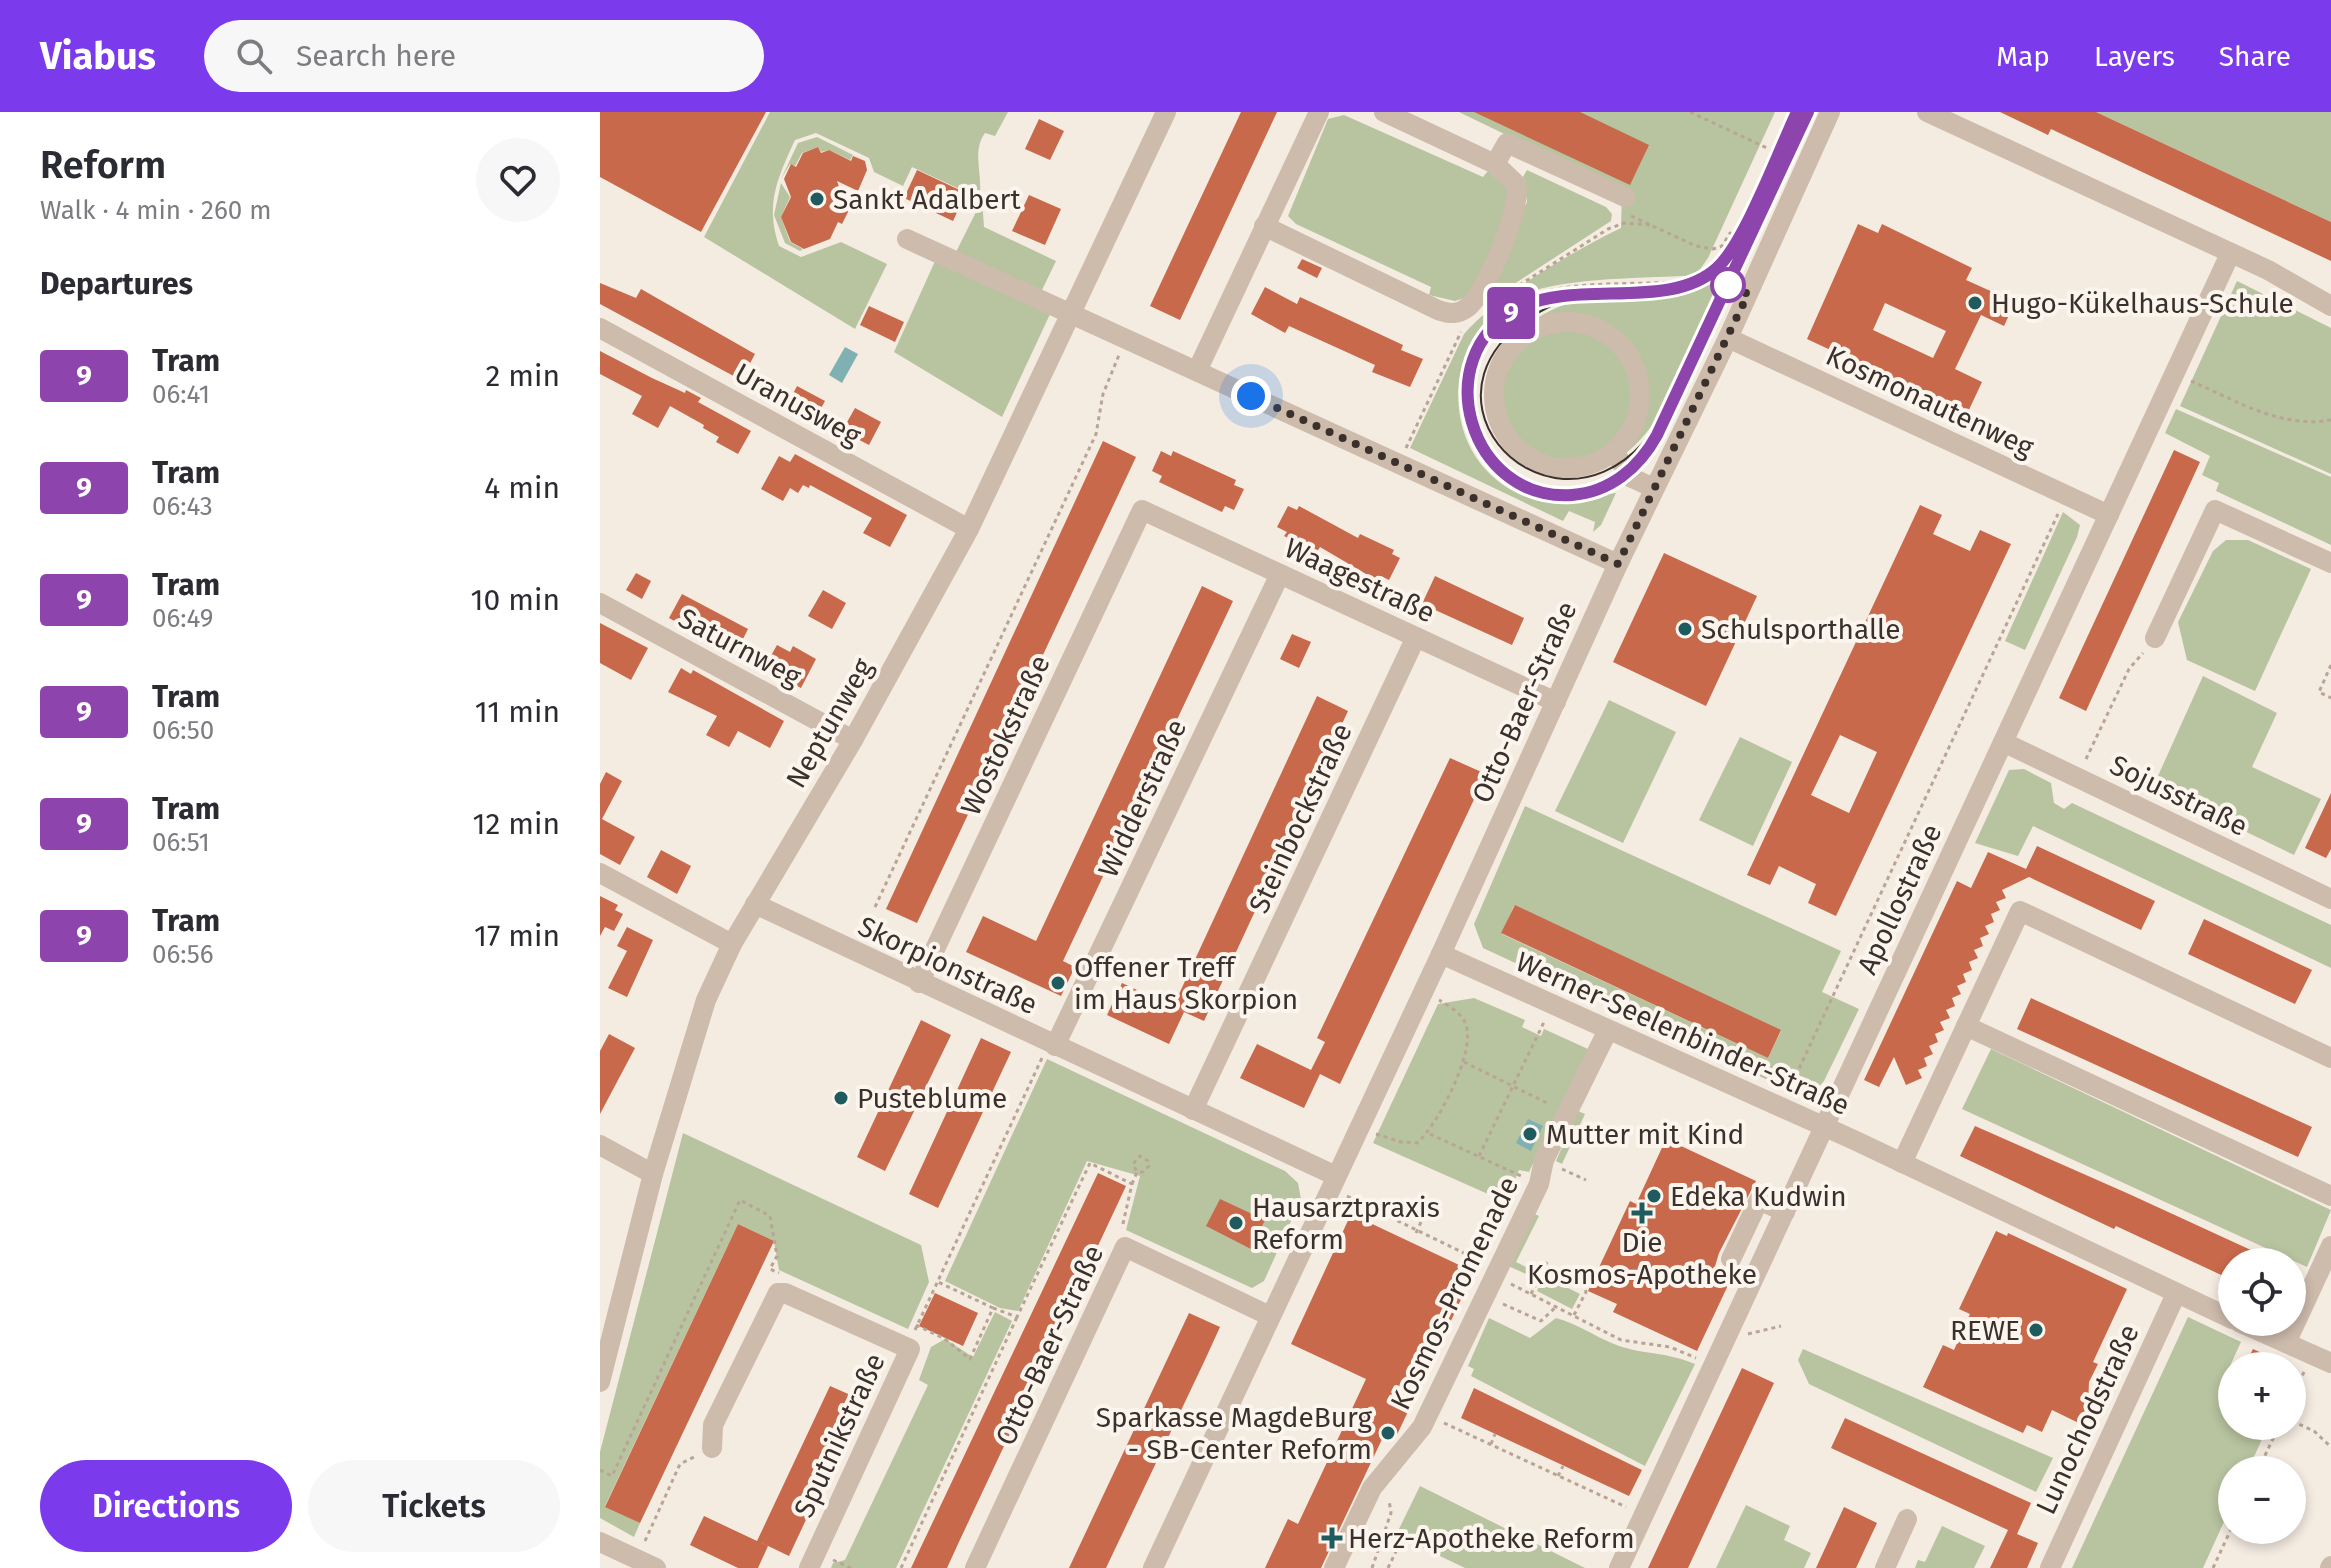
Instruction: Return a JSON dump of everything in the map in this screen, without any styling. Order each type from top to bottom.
[{"type":"street","name":"Neptunweg","points":[[600,1382],[687,1055],[732,944],[853,740],[969,529],[1166,112]]},
{"type":"street","points":[[1197,371],[1319,112]]},
{"type":"street","points":[[1264,226],[1438,310],[1458,313],[1477,296],[1518,204],[1515,181],[1495,164],[1384,112]]},
{"type":"street","name":"Otto-Baer-Straße","points":[[1153,1568],[1441,954],[1618,564],[1728,338],[1830,112]]},
{"type":"street","points":[[1927,112],[2268,270],[2331,306]]},
{"type":"street","points":[[1495,164],[1498,140],[1625,197]]},
{"type":"street","points":[[907,239],[1618,564]]},
{"type":"street","name":"Apollostraße","points":[[1619,1568],[2230,254]]},
{"type":"street","points":[[1571,322],[1602,331],[1619,346],[1634,368],[1640,397],[1633,426],[1613,451],[1585,465],[1558,467],[1532,459],[1510,441],[1497,417],[1495,388],[1502,362],[1519,340],[1543,326],[1571,322]]},
{"type":"street","name":"Uranusweg","points":[[600,328],[969,529]]},
{"type":"street","name":"Kosmonautenweg","points":[[1728,338],[2109,515]]},
{"type":"street","points":[[1613,451],[1632,478],[1654,488]]},
{"type":"street","name":"Waagestraße","points":[[1142,510],[1556,702]]},
{"type":"street","name":"Wostokstraße","points":[[919,983],[1142,510]]},
{"type":"street","points":[[2155,638],[2215,510],[2331,563]]},
{"type":"street","name":"Widderstraße","points":[[1055,1046],[1280,574]]},
{"type":"street","name":"Saturnweg","points":[[600,603],[853,740]]},
{"type":"street","name":"Steinbockstraße","points":[[1193,1110],[1416,637]]},
{"type":"street","name":"Sojusstraße","points":[[2003,742],[2331,899]]},
{"type":"street","points":[[600,873],[732,944]]},
{"type":"street","name":"Skorpionstraße","points":[[755,904],[1193,1110],[1333,1182]]},
{"type":"street","points":[[1902,1163],[2020,911],[2331,1058]]},
{"type":"street","name":"Werner-Seelenbinder-Straße","points":[[1441,954],[1607,1032],[1902,1163],[2218,1313]]},
{"type":"street","points":[[1966,1026],[2328,1188]]},
{"type":"street","name":"Kosmos-Promenade","points":[[1334,1568],[1372,1488],[1428,1415],[1489,1278],[1539,1184],[1544,1160],[1607,1032]]},
{"type":"street","points":[[600,1145],[653,1174]]},
{"type":"street","points":[[1731,1259],[1759,1200],[1785,1212]]},
{"type":"street","points":[[2286,1343],[2331,1246]]},
{"type":"street","name":"Otto-Baer-Straße","points":[[975,1568],[1125,1247],[1270,1316]]},
{"type":"street","name":"Sputnikstraße","points":[[712,1448],[713,1425],[778,1293],[785,1293],[910,1349],[809,1568]]},
{"type":"street","name":"Lunochodstraße","points":[[2050,1568],[2176,1294]]},
{"type":"street","points":[[2270,1336],[2331,1363]]},
{"type":"street","points":[[1885,1568],[1907,1519]]},
{"type":"street","points":[[600,1542],[656,1568]]},
{"type":"path","points":[[1690,112],[1769,149]]},
{"type":"path","points":[[1499,298],[1608,229],[1624,223],[1650,225]]},
{"type":"path","points":[[1632,478],[1610,492],[1571,501],[1533,496],[1509,485],[1484,462],[1470,439],[1462,412],[1463,372],[1472,347],[1490,323],[1522,300],[1553,290],[1675,282]]},
{"type":"path","points":[[1405,451],[1454,345],[1469,321]]},
{"type":"path","points":[[875,907],[1096,434],[1103,394],[1126,337]]},
{"type":"path","points":[[2187,379],[2269,415],[2308,424],[2331,420]]},
{"type":"path","name":"Apollostraße","points":[[1786,1095],[2067,496]]},
{"type":"path","points":[[2077,778],[2129,669],[2155,638]]},
{"type":"path","points":[[2331,665],[2319,692],[2331,698]]},
{"type":"path","points":[[1358,1128],[1401,1142],[1417,1143],[1429,1133],[1464,1062],[1469,1037],[1466,1023],[1436,998]]},
{"type":"path","points":[[1479,1156],[1552,1006]]},
{"type":"path","points":[[910,1349],[916,1325],[1044,1053],[1055,1046]]},
{"type":"path","points":[[1464,1062],[1567,1112]]},
{"type":"path","points":[[1429,1133],[1539,1184]]},
{"type":"path","points":[[1544,1160],[1586,1180]]},
{"type":"path","points":[[901,1568],[1090,1163],[1132,1184]]},
{"type":"path","points":[[1125,1247],[1121,1232],[1137,1172]]},
{"type":"path","points":[[1333,1182],[1489,1278],[1541,1321],[1557,1306]]},
{"type":"path","points":[[1416,1233],[1432,1198]]},
{"type":"path","points":[[600,1470],[612,1476],[740,1200],[770,1216],[777,1256],[770,1269],[783,1275]]},
{"type":"path","points":[[1531,1294],[1547,1262]]},
{"type":"path","points":[[1574,1315],[1586,1292],[1583,1277]]},
{"type":"path","points":[[1489,1278],[1557,1306],[1621,1340],[1670,1347],[1713,1367]]},
{"type":"path","points":[[936,1281],[1017,1317]]},
{"type":"path","points":[[916,1325],[945,1339],[970,1359],[993,1308]]},
{"type":"path","points":[[1740,1335],[1781,1326]]},
{"type":"path","points":[[2306,1368],[2312,1355]]},
{"type":"path","points":[[1428,1415],[1644,1516]]},
{"type":"path","points":[[2306,1427],[2330,1446]]},
{"type":"path","points":[[1491,1444],[1495,1434]]},
{"type":"path","points":[[637,1559],[680,1464],[712,1448]]},
{"type":"path","points":[[1558,1476],[1563,1466]]},
{"type":"path","points":[[1372,1488],[1388,1499],[1392,1507],[1372,1568]]},
{"type":"path","points":[[1388,1568],[1400,1543]]},
{"type":"path","points":[[2213,1568],[2224,1544]]},
{"type":"path","points":[[830,1559],[851,1568]]},
{"type":"green space","points":[[770,112],[1008,112],[995,136],[985,133],[981,141],[978,160],[980,189],[976,207],[963,200],[966,192],[912,167],[903,186],[874,172],[869,158],[816,133],[795,140],[783,167],[773,204],[779,246],[801,257],[841,242],[887,264],[855,329],[704,237]]},
{"type":"green space","points":[[1459,112],[1775,112],[1708,258],[1696,275],[1582,282],[1538,290],[1521,296],[1493,315],[1473,340],[1462,368],[1458,399],[1463,429],[1476,457],[1497,481],[1541,501],[1574,502],[1616,493],[1601,525],[1593,532],[1595,522],[1569,511],[1563,521],[1410,448],[1464,334],[1478,319],[1560,261],[1621,228],[1622,191]]},
{"type":"green space","points":[[2096,112],[2331,112],[2331,222]]},
{"type":"green space","points":[[1344,115],[1483,177],[1488,171],[1508,189],[1509,206],[1476,287],[1465,298],[1455,301],[1429,295],[1431,287],[1296,224],[1288,216],[1328,119]]},
{"type":"green space","points":[[817,137],[853,155],[850,160],[829,150],[821,152],[818,147],[802,153],[795,166],[790,164],[781,179],[798,143]]},
{"type":"green space","points":[[1527,170],[1606,207],[1612,214],[1611,221],[1477,308],[1527,202],[1523,177]]},
{"type":"green space","points":[[781,183],[790,197],[781,217],[790,242],[803,249],[800,251],[785,243],[774,215]]},
{"type":"green space","points":[[982,200],[984,227],[1056,261],[1041,292],[956,252]]},
{"type":"green space","points":[[1740,245],[1677,383],[1649,430],[1631,449],[1610,464],[1585,473],[1557,474],[1532,466],[1511,451],[1496,431],[1488,408],[1487,383],[1495,358],[1513,336],[1546,313],[1573,302],[1690,286],[1709,278],[1726,265]]},
{"type":"green space","points":[[936,259],[1051,312],[1002,417],[894,352]]},
{"type":"green space","points":[[2237,281],[2331,328],[2331,474],[2180,406]]},
{"type":"green space","points":[[2176,409],[2331,477],[2331,545],[2216,491],[2219,483],[2202,475],[2210,456],[2165,433]]},
{"type":"green space","points":[[2063,512],[2080,525],[2077,537],[2025,650],[2005,641]]},
{"type":"green space","points":[[2226,540],[2248,540],[2311,569],[2255,691],[2187,660],[2178,622],[2213,551]]},
{"type":"green space","points":[[2203,676],[2277,713],[2252,767],[2321,799],[2294,855],[2153,787]]},
{"type":"green space","points":[[1609,700],[1676,732],[1623,843],[1555,811]]},
{"type":"green space","points":[[1740,737],[1792,762],[1753,846],[1699,820]]},
{"type":"green space","points":[[2024,769],[2051,783],[2054,803],[2064,809],[2072,803],[2331,925],[2331,968],[2033,826],[2018,856],[1975,843],[2009,770]]},
{"type":"green space","points":[[1525,806],[1841,951],[1822,992],[1859,1009],[1824,1081],[1816,1090],[1804,1093],[1785,1088],[1483,948],[1474,924]],"holes":[[[1514,906],[1781,1031],[1768,1058],[1502,934]]]},
{"type":"green space","points":[[1474,998],[1525,1020],[1522,1027],[1541,1036],[1544,1029],[1588,1049],[1529,1172],[1519,1170],[1506,1202],[1373,1143],[1438,1004]]},
{"type":"green space","points":[[1991,1049],[2331,1210],[2307,1267],[2306,1248],[2266,1248],[1962,1109]]},
{"type":"green space","points":[[1047,1059],[1285,1171],[1298,1183],[1301,1199],[1264,1281],[1252,1288],[1126,1230],[1140,1176],[1087,1161],[1018,1311],[1000,1308],[945,1281]]},
{"type":"green space","points":[[1578,1111],[1585,1114],[1562,1164],[1556,1161]]},
{"type":"green space","points":[[683,1133],[921,1245],[929,1282],[908,1329],[779,1270],[774,1241],[738,1224],[605,1506],[640,1523],[634,1537],[600,1518],[600,1452]]},
{"type":"green space","points":[[1532,1213],[1539,1216],[1516,1262],[1538,1273],[1535,1278],[1506,1265]]},
{"type":"green space","points":[[1544,1276],[1580,1294],[1572,1309],[1537,1291]]},
{"type":"green space","points":[[995,1312],[1012,1321],[896,1568],[831,1568],[833,1563],[845,1560],[928,1385],[919,1380],[931,1347],[945,1339],[973,1357]]},
{"type":"green space","points":[[2188,1317],[2218,1331],[2218,1336],[2228,1336],[2241,1342],[2236,1352],[2218,1352],[2218,1440],[2262,1440],[2254,1456],[2218,1456],[2218,1535],[2203,1568],[2072,1568]]},
{"type":"green space","points":[[1489,1318],[1530,1338],[1556,1318],[1624,1347],[1695,1364],[1645,1466],[1471,1376],[1474,1369],[1468,1366]]},
{"type":"green space","points":[[1803,1349],[2053,1458],[2036,1492],[1809,1384],[1798,1360]]},
{"type":"green space","points":[[1420,1486],[1585,1568],[1465,1568],[1396,1535]]},
{"type":"green space","points":[[1746,1505],[1790,1526],[1784,1540],[1811,1553],[1804,1568],[1716,1568]]},
{"type":"green space","points":[[1942,1526],[1985,1546],[1974,1568],[1915,1568],[1918,1560],[1925,1562]]},
{"type":"water","points":[[845,347],[858,354],[842,383],[829,375]]},
{"type":"water","points":[[1528,1119],[1543,1126],[1531,1151],[1516,1143]]},
{"type":"building","points":[[600,112],[766,112],[701,232],[600,177]]},
{"type":"building","points":[[1241,112],[1277,112],[1180,320],[1150,306]]},
{"type":"building","points":[[1474,112],[1580,112],[1649,145],[1630,185]]},
{"type":"building","points":[[2000,112],[2096,112],[2331,222],[2331,261],[2051,129],[2048,135]]},
{"type":"building","points":[[1039,119],[1064,131],[1050,160],[1025,149]]},
{"type":"building","name":"Sankt Adalbert","points":[[818,147],[821,153],[829,150],[851,161],[853,156],[865,161],[867,170],[858,191],[837,181],[848,212],[842,224],[838,222],[830,239],[804,249],[791,242],[781,217],[791,197],[784,179],[791,164],[796,167],[803,153]]},
{"type":"building","points":[[917,170],[966,193],[953,221],[904,198]]},
{"type":"building","points":[[1029,195],[1061,209],[1045,245],[1012,231]]},
{"type":"building","points":[[1858,224],[1878,233],[1882,224],[1972,268],[1966,280],[2015,302],[2004,326],[1981,315],[1955,369],[1982,382],[1967,414],[1807,339]],"holes":[[[1885,303],[1946,331],[1933,358],[1873,330]]]},
{"type":"building","points":[[1302,259],[1322,268],[1317,278],[1297,268]]},
{"type":"building","points":[[600,283],[636,298],[641,289],[755,354],[741,380],[600,304]]},
{"type":"building","points":[[1265,287],[1297,304],[1300,297],[1403,345],[1401,350],[1423,359],[1410,387],[1372,372],[1375,365],[1289,326],[1285,333],[1251,314]]},
{"type":"building","points":[[869,306],[904,322],[895,342],[860,325]]},
{"type":"building","points":[[600,351],[685,393],[686,390],[701,398],[698,402],[751,431],[738,454],[716,442],[719,437],[703,428],[704,425],[670,406],[658,428],[632,414],[642,396],[600,374]]},
{"type":"building","points":[[797,386],[825,401],[813,423],[785,409]]},
{"type":"building","points":[[855,408],[881,422],[869,445],[842,431]]},
{"type":"building","points":[[1103,441],[1136,457],[917,923],[886,909]]},
{"type":"building","points":[[2174,450],[2200,462],[2086,711],[2059,698]]},
{"type":"building","points":[[1161,451],[1171,456],[1173,451],[1236,480],[1234,485],[1244,489],[1234,510],[1225,506],[1222,512],[1159,482],[1162,476],[1152,471]]},
{"type":"building","points":[[795,454],[907,515],[890,547],[863,533],[872,518],[810,485],[809,488],[803,485],[798,493],[790,488],[783,501],[761,489],[779,456],[790,462]]},
{"type":"building","points":[[1920,505],[1942,515],[1933,534],[1970,551],[1980,530],[2011,544],[1836,916],[1808,903],[1816,884],[1779,866],[1770,885],[1747,875]],"holes":[[[1840,735],[1877,752],[1849,813],[1811,795]]]},
{"type":"building","points":[[1288,506],[1297,510],[1299,506],[1358,538],[1360,534],[1394,550],[1392,554],[1400,558],[1389,580],[1381,576],[1378,581],[1320,547],[1317,552],[1284,536],[1287,532],[1277,527]]},
{"type":"building","name":"Schulsporthalle","points":[[1664,553],[1757,596],[1706,706],[1613,662]]},
{"type":"building","points":[[636,573],[651,581],[642,599],[626,590]]},
{"type":"building","points":[[1435,576],[1524,618],[1512,645],[1422,604]]},
{"type":"building","points":[[1202,586],[1233,601],[1063,961],[1075,967],[1061,996],[966,952],[983,916],[1036,941]]},
{"type":"building","points":[[823,590],[846,603],[832,629],[808,616]]},
{"type":"building","points":[[682,594],[748,629],[735,655],[669,618]]},
{"type":"building","points":[[600,623],[648,648],[631,680],[600,663]]},
{"type":"building","points":[[1292,634],[1311,642],[1299,668],[1280,659]]},
{"type":"building","points":[[777,645],[790,652],[793,646],[816,659],[801,688],[764,668]]},
{"type":"building","points":[[681,668],[691,674],[693,670],[784,721],[770,748],[738,731],[729,747],[706,735],[717,716],[668,692]]},
{"type":"building","points":[[1317,696],[1348,711],[1204,1021],[1173,1007]]},
{"type":"building","points":[[1450,758],[1486,774],[1340,1084],[1320,1074],[1304,1108],[1240,1078],[1257,1044],[1311,1070],[1325,1042],[1317,1038]]},
{"type":"building","points":[[606,772],[622,781],[602,819],[635,837],[620,865],[600,854],[600,784]]},
{"type":"building","points":[[2331,793],[2331,849],[2326,858],[2305,848]]},
{"type":"building","points":[[2037,846],[2155,901],[2141,930],[2029,877],[2002,890],[2006,898],[1996,902],[2000,910],[1991,914],[1994,922],[1985,926],[1989,934],[1980,938],[1983,946],[1974,950],[1978,958],[1969,962],[1972,970],[1963,974],[1966,982],[1957,986],[1961,994],[1952,998],[1955,1006],[1946,1010],[1950,1018],[1940,1022],[1944,1030],[1935,1034],[1938,1042],[1929,1046],[1933,1054],[1924,1058],[1927,1066],[1918,1070],[1922,1078],[1906,1085],[1894,1057],[1879,1087],[1864,1080],[1957,881],[1971,888],[1988,852],[2026,869]]},
{"type":"building","points":[[661,850],[691,866],[677,894],[647,877]]},
{"type":"building","points":[[600,896],[618,905],[615,910],[623,914],[614,931],[605,927],[600,936]]},
{"type":"building","points":[[1515,905],[1781,1030],[1768,1058],[1501,933]]},
{"type":"building","points":[[2204,919],[2312,970],[2295,1004],[2188,954]]},
{"type":"building","points":[[627,927],[653,940],[627,997],[608,988],[627,951],[617,946]]},
{"type":"building","points":[[1122,983],[1184,1012],[1169,1044],[1107,1015]]},
{"type":"building","points":[[2031,998],[2312,1127],[2298,1157],[2017,1029]]},
{"type":"building","points":[[921,1020],[951,1035],[885,1171],[857,1157]]},
{"type":"building","points":[[609,1034],[635,1048],[600,1114],[600,1051]]},
{"type":"building","points":[[981,1038],[1011,1052],[938,1208],[909,1194]]},
{"type":"building","points":[[1975,1126],[2247,1248],[2218,1248],[2218,1273],[2116,1226],[2114,1229],[1960,1156]]},
{"type":"building","points":[[1666,1139],[1756,1181],[1719,1253],[1713,1273],[1730,1281],[1697,1351],[1613,1312],[1617,1304],[1588,1291],[1630,1201],[1636,1204]]},
{"type":"building","points":[[1098,1173],[1126,1186],[947,1568],[911,1568]]},
{"type":"building","name":"Hausarztpraxis Reform","points":[[1220,1199],[1265,1220],[1251,1249],[1206,1226]]},
{"type":"building","points":[[1351,1214],[1474,1272],[1395,1439],[1384,1435],[1321,1568],[1265,1568],[1288,1519],[1298,1524],[1366,1379],[1291,1344]]},
{"type":"building","points":[[738,1224],[774,1241],[640,1523],[605,1507]]},
{"type":"building","name":"REWE","points":[[1996,1231],[2007,1236],[2008,1233],[2127,1289],[2093,1362],[2098,1364],[2089,1382],[2087,1427],[2052,1410],[2042,1432],[2027,1425],[2023,1433],[1923,1387],[1943,1345],[1954,1350],[1970,1314],[1959,1309]]},
{"type":"building","points":[[935,1293],[978,1313],[963,1346],[919,1326]]},
{"type":"building","points":[[1189,1313],[1220,1327],[1204,1362],[1106,1568],[1069,1568]]},
{"type":"building","points":[[1742,1368],[1774,1383],[1688,1568],[1648,1568]]},
{"type":"building","points":[[830,1386],[862,1400],[789,1556],[762,1543],[768,1546],[758,1568],[738,1568],[690,1545],[704,1516],[757,1541]]},
{"type":"building","points":[[1474,1388],[1642,1470],[1629,1496],[1461,1418]]},
{"type":"building","points":[[1845,1418],[2031,1503],[2017,1534],[2038,1543],[2027,1568],[1990,1568],[2008,1530],[1831,1448]]},
{"type":"building","points":[[1844,1507],[1877,1523],[1856,1568],[1816,1568]]},
{"type":"tram line","points":[[1797,112],[1750,217],[1717,268],[1691,284],[1660,291],[1556,297],[1524,305],[1497,322],[1476,352],[1466,395],[1472,432],[1493,462],[1522,483],[1557,493],[1594,489],[1629,471],[1657,435],[1808,112]]},
{"type":"tram line","name":"9","points":[[1797,112],[1736,243],[1728,256],[1708,275],[1674,288],[1538,300],[1514,310],[1486,336],[1471,364],[1467,381],[1470,423],[1481,448],[1510,478],[1535,490],[1560,495],[1598,490],[1634,468],[1650,449],[1808,112]]},
{"type":"tram line","points":[[1557,303],[1507,336],[1484,374],[1482,411],[1498,444],[1527,468],[1563,479],[1604,472],[1644,442]]},
{"type":"place","name":"Sankt Adalbert","points":[[817,199]]},
{"type":"place","name":"Hugo-Kükelhaus-Schule","points":[[1975,303]]},
{"type":"place","name":"Schulsporthalle","points":[[1685,629]]},
{"type":"place","name":"Offener Treff im Haus Skorpion","points":[[1058,983]]},
{"type":"place","name":"Pusteblume","points":[[841,1098]]},
{"type":"place","name":"Mutter mit Kind","points":[[1530,1134]]},
{"type":"place","name":"Edeka Kudwin","points":[[1654,1196]]},
{"type":"place","name":"Die Kosmos-Apotheke","points":[[1642,1213]]},
{"type":"place","name":"Hausarztpraxis Reform","points":[[1236,1223]]},
{"type":"place","name":"REWE","points":[[2036,1330]]},
{"type":"place","name":"Sparkasse MagdeBurg - SB-Center Reform","points":[[1388,1433]]},
{"type":"place","name":"Herz-Apotheke Reform","points":[[1332,1538]]},
{"type":"route","points":[[1251,396],[1618,564],[1748,294],[1728,285]]}]
